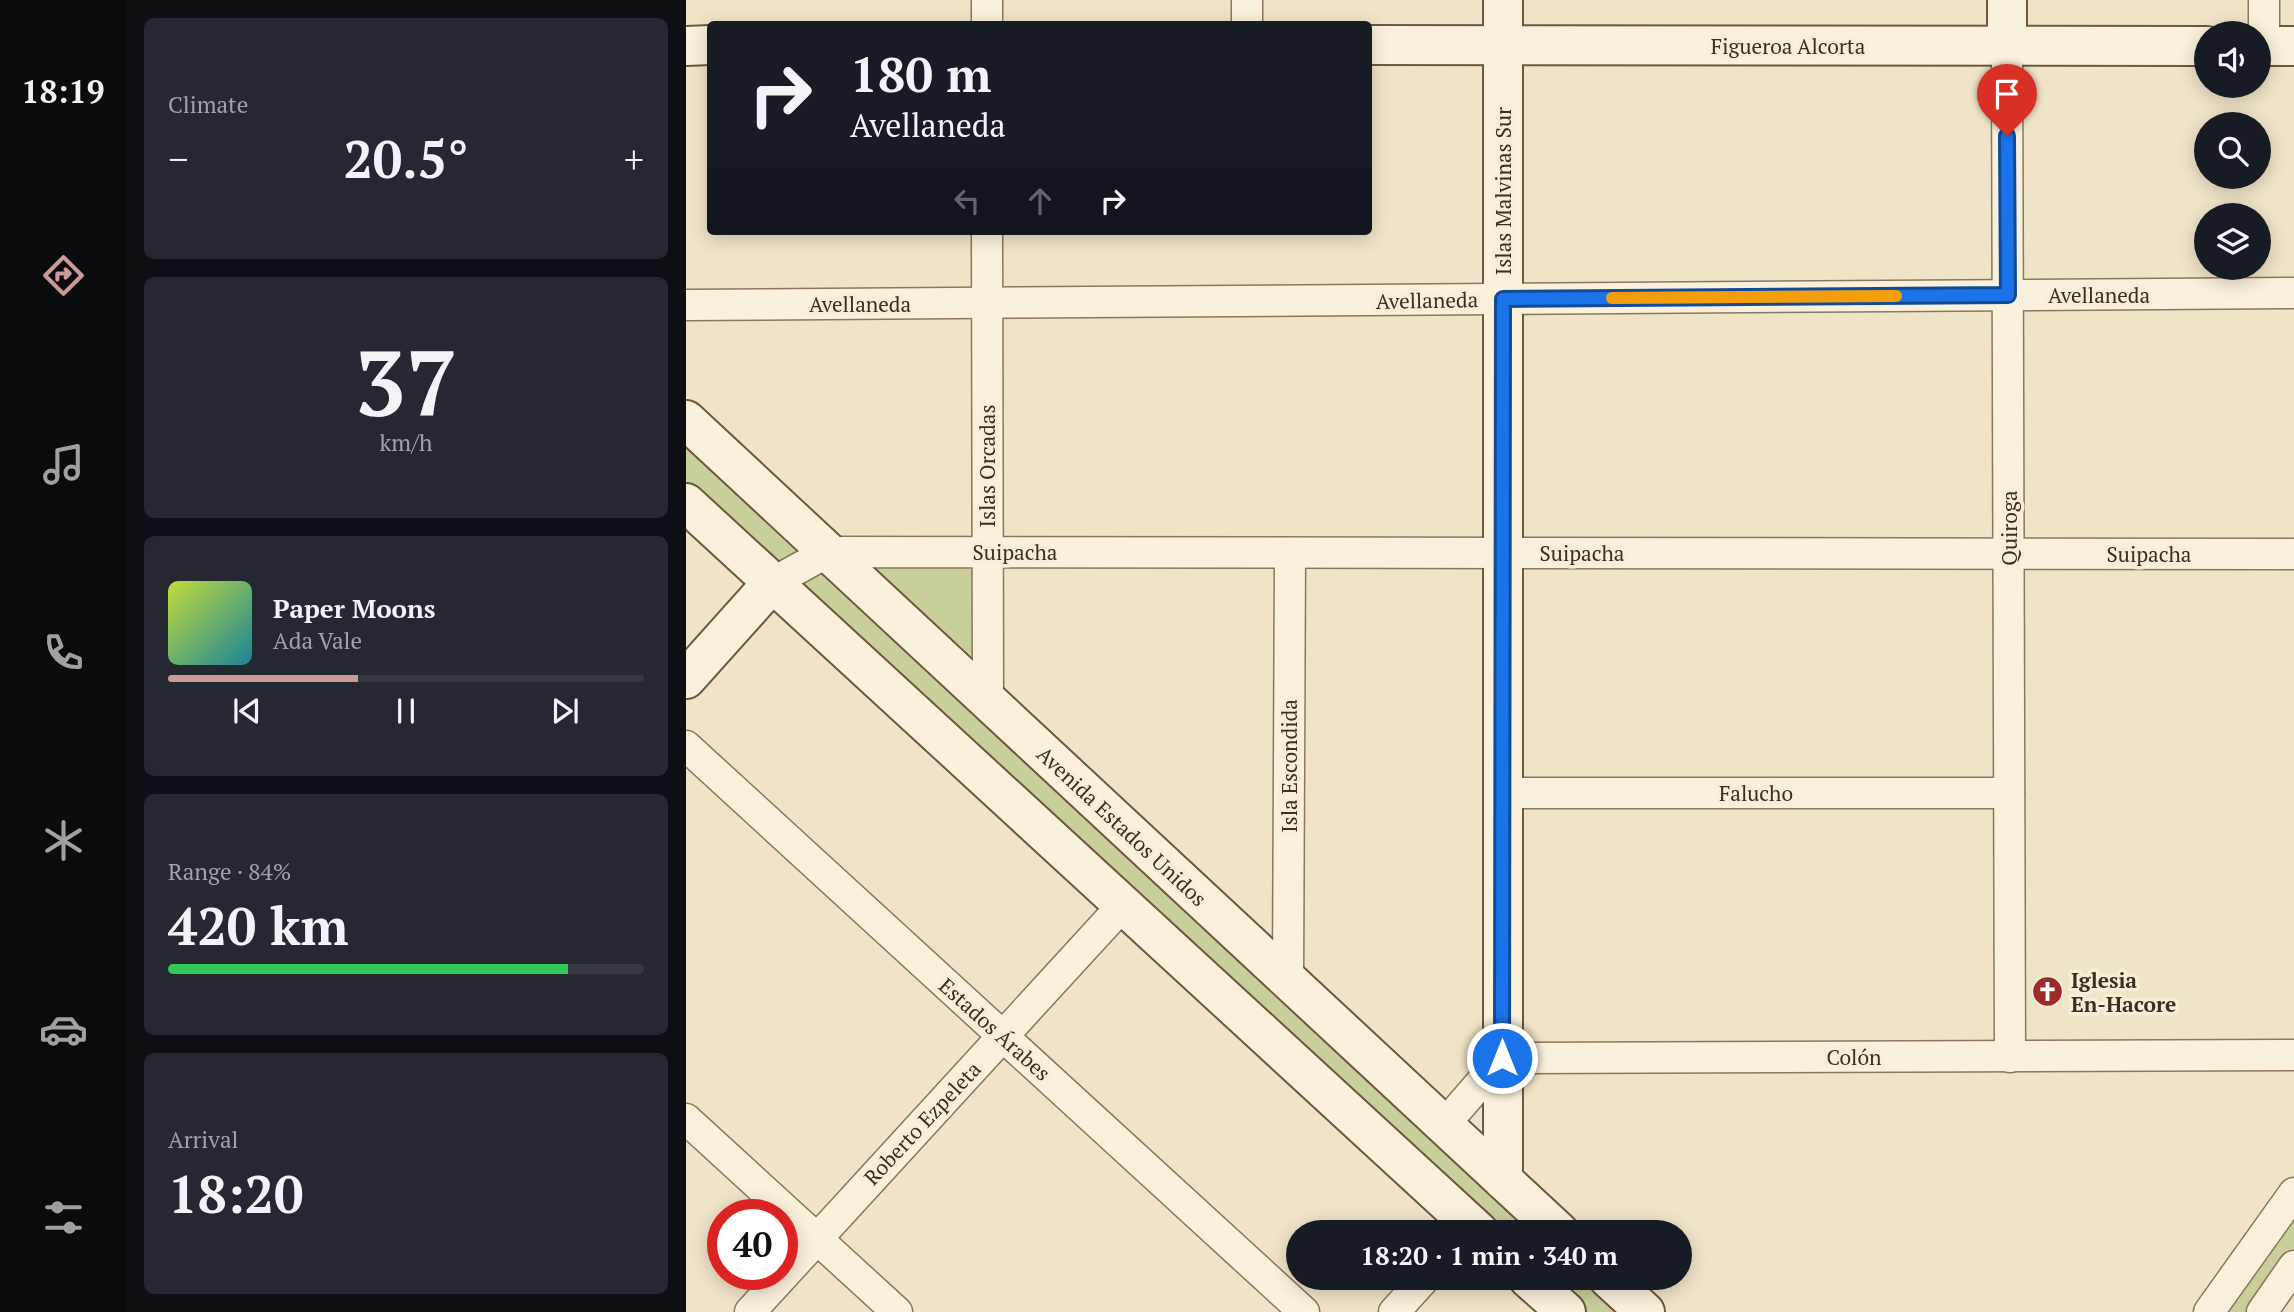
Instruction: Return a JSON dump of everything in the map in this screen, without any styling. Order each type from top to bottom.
[{"type":"main road","name":"Islas Malvinas Sur","points":[[1503,0],[1503,1180]]},
{"type":"main road","name":"Quiroga","points":[[2007,0],[2007,46]]},
{"type":"main road","points":[[686,46],[707,45]]},
{"type":"main road","name":"Figueroa Alcorta","points":[[1372,45],[2194,46]]},
{"type":"main road","name":"Avenida Estados Unidos","points":[[686,420],[1546,1220]]},
{"type":"main road","points":[[686,503],[1461,1220]]},
{"type":"main road","points":[[686,679],[772,583]]},
{"type":"main road","points":[[1541,1290],[1566,1312]]},
{"type":"main road","points":[[1621,1290],[1645,1312]]},
{"type":"street","points":[[987,0],[987,21]]},
{"type":"street","points":[[1247,0],[1247,21]]},
{"type":"street","points":[[2264,0],[2272,46]]},
{"type":"street","name":"Quiroga","points":[[2007,46],[2010,1057]]},
{"type":"street","name":"Islas Orcadas","points":[[987,235],[988,700]]},
{"type":"street","name":"Avellaneda","points":[[686,305],[2294,293]]},
{"type":"street","points":[[772,583],[828,552]]},
{"type":"street","name":"Suipacha","points":[[828,552],[2294,554]]},
{"type":"street","name":"Isla Escondida","points":[[1288,980],[1290,553]]},
{"type":"street","name":"Estados Árabes","points":[[686,746],[1304,1312]]},
{"type":"street","name":"Falucho","points":[[1502,793],[2009,793]]},
{"type":"street","name":"Roberto Ezpeleta","points":[[750,1312],[1123,905]]},
{"type":"street","name":"Colón","points":[[1502,1058],[2294,1055]]},
{"type":"street","points":[[1444,1125],[1502,1058]]},
{"type":"street","points":[[686,1119],[897,1312]]},
{"type":"street","points":[[2209,1312],[2294,1193]]},
{"type":"street","points":[[2262,1312],[2294,1266]]},
{"type":"street","points":[[1394,1312],[1414,1290]]},
{"type":"green space","points":[[686,420],[1546,1220],[1466,1220],[686,503]]},
{"type":"green space","points":[[871,568],[972,569],[972,656]]},
{"type":"green space","points":[[2294,1193],[2294,1266],[2262,1312],[2209,1312]]},
{"type":"green space","points":[[1541,1290],[1621,1290],[1645,1312],[1566,1312]]},
{"type":"slow traffic","points":[[1612,298],[1896,296]]},
{"type":"place","name":"Iglesia En-Hacore","points":[[2048,992]]},
{"type":"route","points":[[1502,1058],[1503,299],[2008,295],[2007,136]]}]
